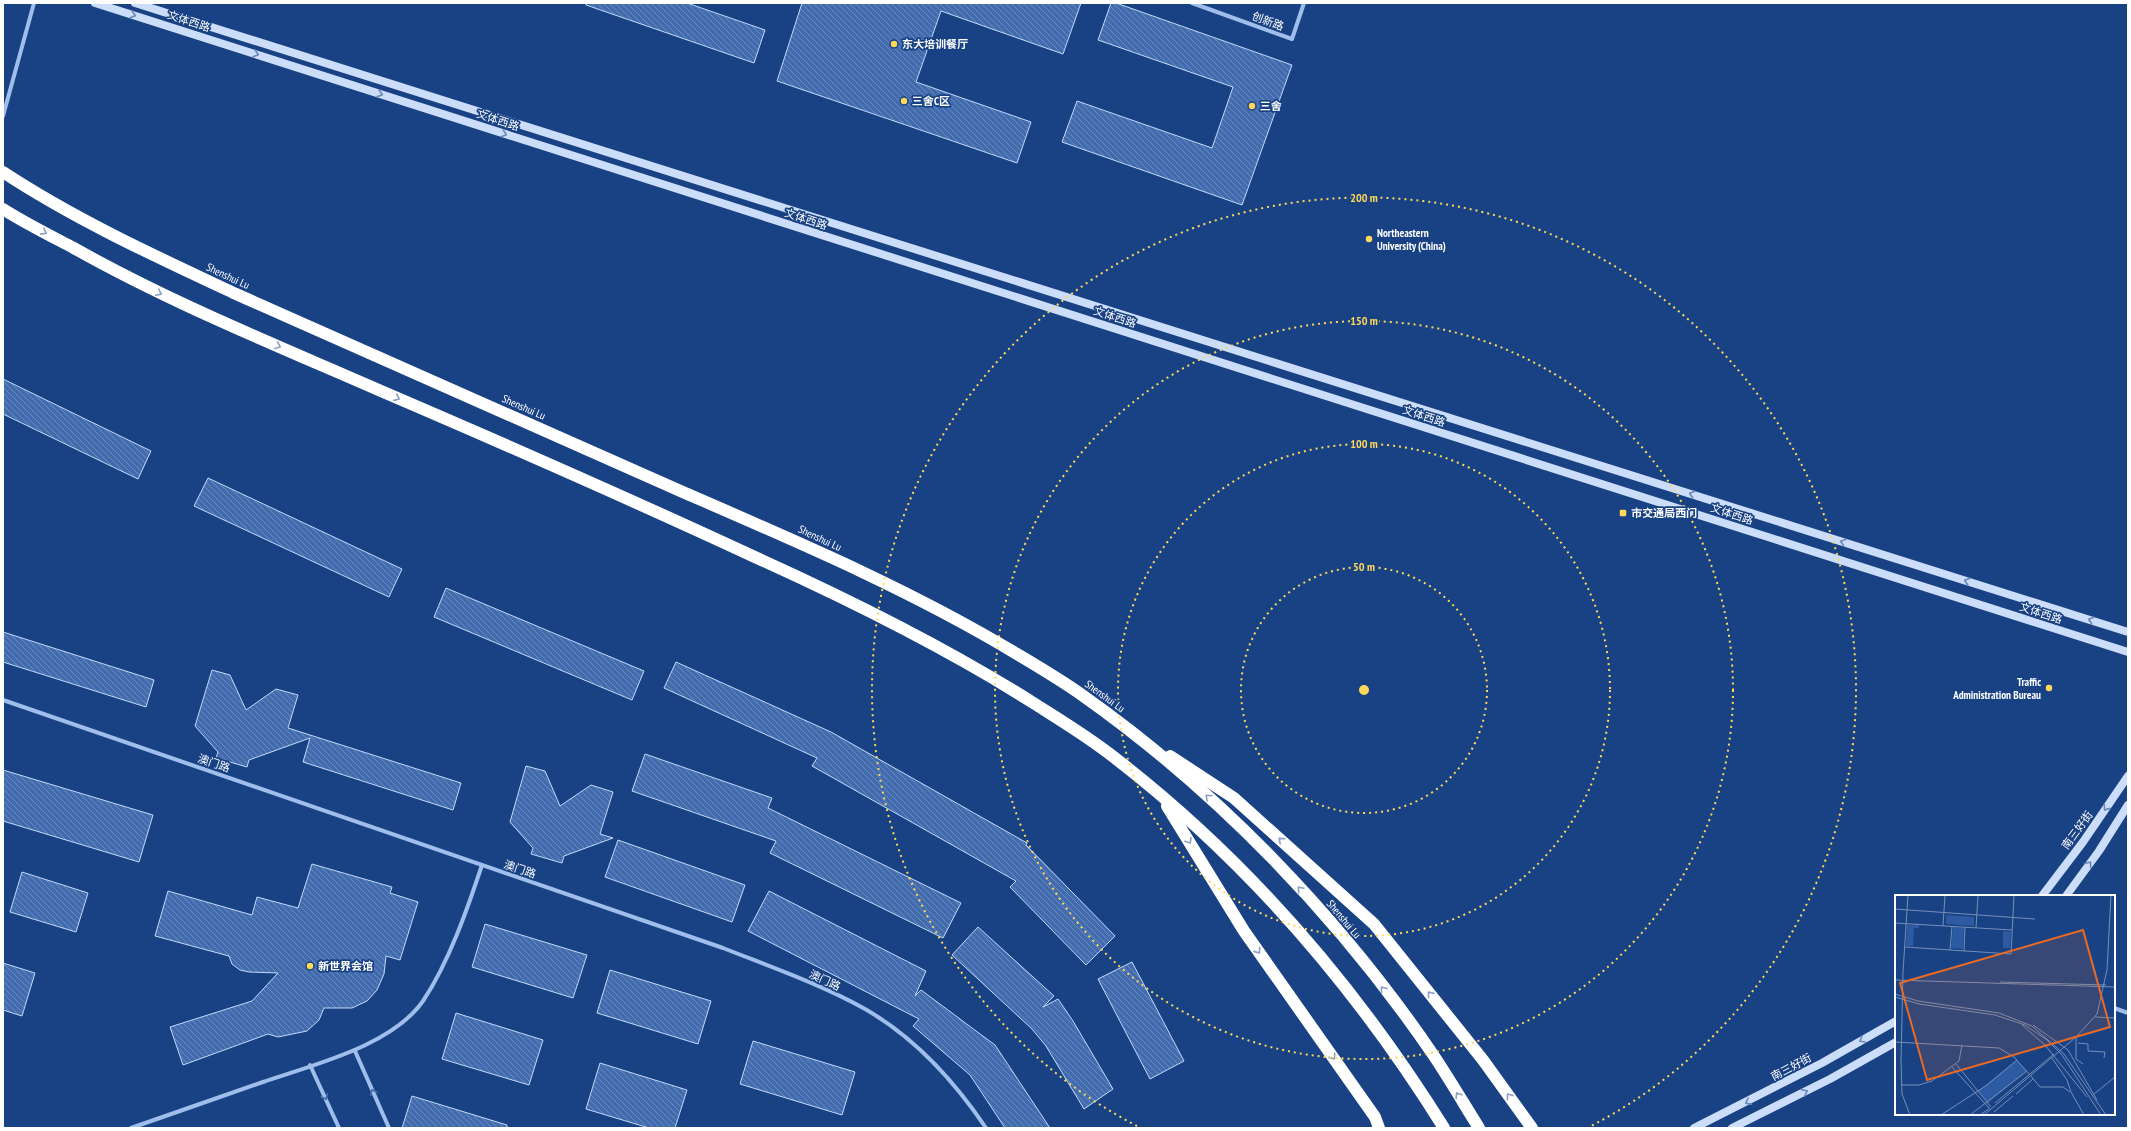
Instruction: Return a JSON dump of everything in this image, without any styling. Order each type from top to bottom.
[{"type":"highway","name":"Shenshui Lu","points":[[3,172],[19,183],[145,251],[236,294],[791,539],[922,601],[981,632],[1080,693],[1127,729],[1198,788],[1290,877],[1384,989],[1434,1056],[1479,1128]]},
{"type":"highway","points":[[6,211],[140,284],[199,312],[674,520],[869,611],[985,673],[1040,707],[1115,757],[1161,796],[1214,842],[1297,928],[1381,1033],[1407,1069],[1444,1128]]},
{"type":"highway","points":[[1127,729],[1234,798],[1374,924],[1483,1060],[1532,1128]]},
{"type":"highway","points":[[1161,796],[1244,931],[1375,1117],[1379,1128]]},
{"type":"street","points":[[3,116],[34,3]]},
{"type":"street","name":"文体西路","points":[[95,3],[2127,653]]},
{"type":"street","name":"文体西路","points":[[135,3],[2128,632]]},
{"type":"street","name":"创新路","points":[[1192,3],[1292,39],[1304,3]]},
{"type":"street","name":"澳门路","points":[[3,700],[723,948],[815,984],[866,1010],[915,1045],[969,1103],[986,1128]]},
{"type":"street","name":"南三好街","points":[[2043,895],[2083,842],[2128,776]]},
{"type":"street","points":[[2067,895],[2099,851],[2128,805]]},
{"type":"street","points":[[131,1128],[310,1065],[355,1051],[400,1024],[422,1002],[463,922],[482,865]]},
{"type":"street","points":[[2115,1008],[2128,1013]]},
{"type":"street","name":"南三好街","points":[[1694,1128],[1822,1063],[1895,1022]]},
{"type":"street","points":[[1734,1128],[1830,1079],[1895,1043]]},
{"type":"street","points":[[355,1051],[389,1128]]},
{"type":"street","points":[[310,1065],[339,1128]]},
{"type":"building","points":[[586,3],[687,3],[765,30],[754,63],[586,5]]},
{"type":"building","points":[[802,3],[1081,3],[1063,54],[941,11],[916,82],[1031,122],[1017,163],[777,81]]},
{"type":"building","name":"三舍","points":[[1111,3],[1116,3],[1292,65],[1242,205],[1062,142],[1077,101],[1212,148],[1233,87],[1098,40]]},
{"type":"building","points":[[3,379],[151,451],[138,479],[3,414]]},
{"type":"building","points":[[208,478],[402,569],[389,597],[194,506]]},
{"type":"building","points":[[446,588],[644,671],[632,700],[434,617]]},
{"type":"building","points":[[3,632],[154,680],[146,707],[3,662]]},
{"type":"building","points":[[676,662],[831,732],[1027,843],[1026,845],[1115,936],[1086,965],[1010,887],[1016,881],[812,766],[817,758],[664,688]]},
{"type":"building","points":[[212,670],[230,675],[246,710],[276,689],[298,695],[288,728],[461,783],[453,810],[303,762],[310,738],[249,760],[247,767],[216,758],[218,752],[195,726]]},
{"type":"building","points":[[645,754],[772,798],[768,808],[961,903],[943,938],[770,853],[776,841],[632,791]]},
{"type":"building","points":[[526,766],[545,771],[560,806],[591,785],[613,792],[600,834],[613,838],[564,856],[562,863],[531,854],[533,848],[510,822]]},
{"type":"building","points":[[3,770],[153,815],[139,862],[3,821]]},
{"type":"building","points":[[618,840],[745,885],[732,922],[605,877]]},
{"type":"building","name":"新世界会馆","points":[[312,864],[392,887],[390,893],[418,902],[400,960],[386,956],[384,974],[377,990],[367,1001],[352,1008],[324,1008],[319,1020],[307,1031],[278,1037],[268,1034],[183,1065],[170,1027],[252,1001],[278,973],[249,972],[240,970],[232,964],[229,956],[155,936],[168,891],[252,915],[257,897],[298,908]]},
{"type":"building","points":[[22,872],[88,893],[76,932],[10,912]]},
{"type":"building","points":[[769,891],[926,971],[915,996],[921,990],[995,1045],[1050,1128],[1005,1128],[970,1075],[913,1026],[919,1019],[748,931]]},
{"type":"building","points":[[485,924],[587,955],[573,998],[472,967]]},
{"type":"building","points":[[978,927],[1054,996],[1043,1007],[1058,999],[1073,1021],[1113,1089],[1084,1109],[1046,1046],[1032,1029],[952,955]]},
{"type":"building","points":[[1132,962],[1184,1061],[1150,1079],[1098,979]]},
{"type":"building","points":[[3,963],[35,973],[22,1016],[3,1010]]},
{"type":"building","points":[[610,970],[711,1001],[698,1044],[597,1013]]},
{"type":"building","points":[[456,1013],[543,1040],[529,1085],[442,1059]]},
{"type":"building","points":[[753,1041],[855,1072],[842,1115],[740,1084]]},
{"type":"building","points":[[600,1063],[687,1090],[675,1128],[649,1128],[586,1109]]},
{"type":"building","points":[[412,1096],[507,1125],[507,1128],[402,1128]]},
{"type":"place","name":"东大培训餐厅","points":[[894,44]]},
{"type":"place","name":"三舍C区","points":[[904,101]]},
{"type":"place","name":"三舍","points":[[1252,106]]},
{"type":"place","name":"Northeastern University (China)","points":[[1369,239]]},
{"type":"place","name":"市交通局西门","points":[[1623,513]]},
{"type":"place","name":"Traffic Administration Bureau","points":[[2049,688]]},
{"type":"place","name":"新世界会馆","points":[[310,966]]}]
